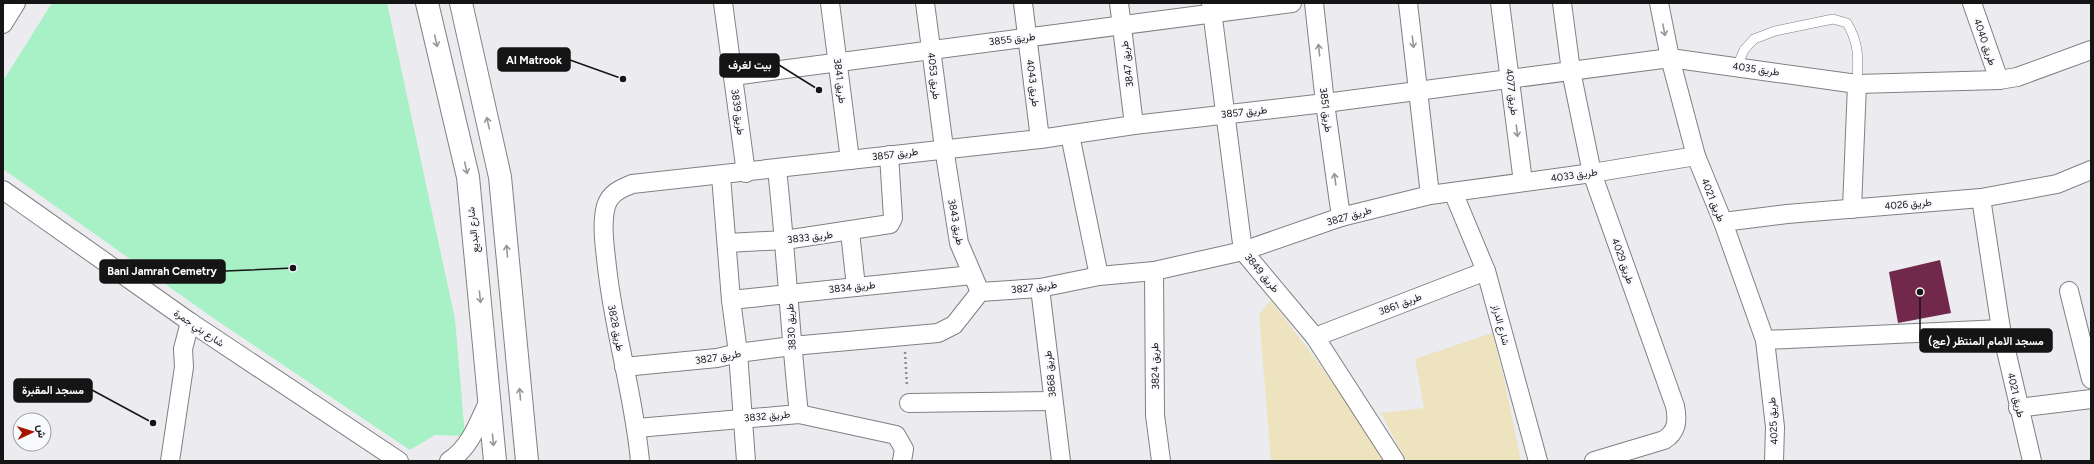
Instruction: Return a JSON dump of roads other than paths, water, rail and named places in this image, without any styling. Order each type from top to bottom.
[{"type":"main road","name":"شارع البديع","points":[[427,3],[468,177],[495,461]]},
{"type":"main road","points":[[461,3],[500,177],[527,461]]},
{"type":"street","points":[[3,24],[16,3]]},
{"type":"street","name":"طريق 3839","points":[[723,3],[746,173]]},
{"type":"street","name":"طريق 3841","points":[[830,3],[850,160]]},
{"type":"street","name":"طريق 4053","points":[[925,3],[944,148]]},
{"type":"street","name":"طريق 4043","points":[[1023,3],[1040,139]]},
{"type":"street","name":"طريق 3847","points":[[1119,3],[1134,125]]},
{"type":"street","name":"طريق 3855","points":[[733,76],[1122,24],[1212,8],[1292,3]]},
{"type":"street","name":"طريق 3851","points":[[1314,3],[1325,103],[1341,217]]},
{"type":"street","points":[[1408,3],[1430,195]]},
{"type":"street","name":"طريق 4077","points":[[1500,3],[1511,78],[1523,182]]},
{"type":"street","name":"طريق 4029","points":[[1562,3],[1571,71],[1592,173],[1673,399],[1677,416],[1676,427],[1672,435],[1664,440],[1594,461]]},
{"type":"street","name":"طريق 4021","points":[[1659,3],[1670,58],[1696,156],[1723,222],[1765,340],[1771,381]]},
{"type":"street","name":"طريق 4040","points":[[1972,3],[1999,80]]},
{"type":"street","name":"طريق 3849","points":[[1212,8],[1244,251],[1315,337],[1395,461]]},
{"type":"street","name":"طريق 4035","points":[[1419,91],[1670,58],[1857,84],[1999,80],[2017,77],[2091,50]]},
{"type":"street","points":[[1852,209],[1857,84]]},
{"type":"street","name":"طريق 3857","points":[[612,195],[620,189],[638,183],[721,176],[944,148],[1040,139],[1134,125],[1419,91]]},
{"type":"street","points":[[1070,134],[1099,276]]},
{"type":"street","name":"طريق 3843","points":[[944,148],[958,243],[980,292]]},
{"type":"street","name":"طريق 3833","points":[[727,243],[785,240],[850,232],[892,223],[889,155]]},
{"type":"street","name":"طريق 4033","points":[[1453,192],[1592,173],[1696,156]]},
{"type":"street","name":"طريق 3830","points":[[777,169],[785,240],[792,346],[799,414]]},
{"type":"street","name":"طريق 4026","points":[[1723,222],[1981,198],[2058,184],[2091,170]]},
{"type":"street","points":[[721,176],[731,300],[738,353],[746,461]]},
{"type":"street","name":"شارع بني جمرة","points":[[3,190],[197,327],[399,461]]},
{"type":"street","name":"طريق 3827","points":[[624,367],[717,358],[738,353],[792,346],[938,333],[954,325],[980,292],[1040,288],[1099,276],[1154,270],[1244,251],[1341,217],[1430,195],[1453,192]]},
{"type":"street","name":"شارع الدراز","points":[[1453,192],[1486,271],[1538,461]]},
{"type":"street","name":"طريق 3828","points":[[612,195],[606,206],[604,224],[606,257],[614,325],[637,428],[640,461]]},
{"type":"street","name":"طريق 4021","points":[[1981,198],[2001,329],[2018,408],[2032,461]]},
{"type":"street","points":[[850,232],[856,287]]},
{"type":"street","name":"طريق 3824","points":[[1154,270],[1155,415],[1161,461]]},
{"type":"street","name":"طريق 3861","points":[[1315,337],[1486,271]]},
{"type":"street","name":"طريق 3834","points":[[731,300],[972,275]]},
{"type":"street","name":"طريق 3868","points":[[1040,288],[1053,401],[1062,461]]},
{"type":"street","points":[[2070,292],[2091,380]]},
{"type":"street","points":[[170,461],[184,367],[197,327]]},
{"type":"street","points":[[1765,340],[2001,329]]},
{"type":"street","name":"طريق 4025","points":[[1771,381],[1775,427],[1774,461]]},
{"type":"street","points":[[449,461],[460,452],[468,442],[490,398]]},
{"type":"street","points":[[2018,408],[2091,399]]},
{"type":"street","points":[[909,403],[1053,401]]},
{"type":"street","name":"طريق 3832","points":[[637,428],[799,414],[896,435],[904,449],[902,461]]},
{"type":"lane","points":[[1737,67],[1744,50],[1754,39],[1775,31],[1833,19],[1847,23],[1855,36],[1858,60],[1857,84]]},
{"type":"place","name":"Al Matrook","points":[[623,79]]},
{"type":"place","name":"بيت لغرف","points":[[819,90]]},
{"type":"place","name":"Bani Jamrah Cemetry","points":[[293,268]]},
{"type":"place","name":"مسجد الامام المنتظر (عج)","points":[[1920,292]]},
{"type":"place","name":"مسجد المقبرة","points":[[153,423]]}]
